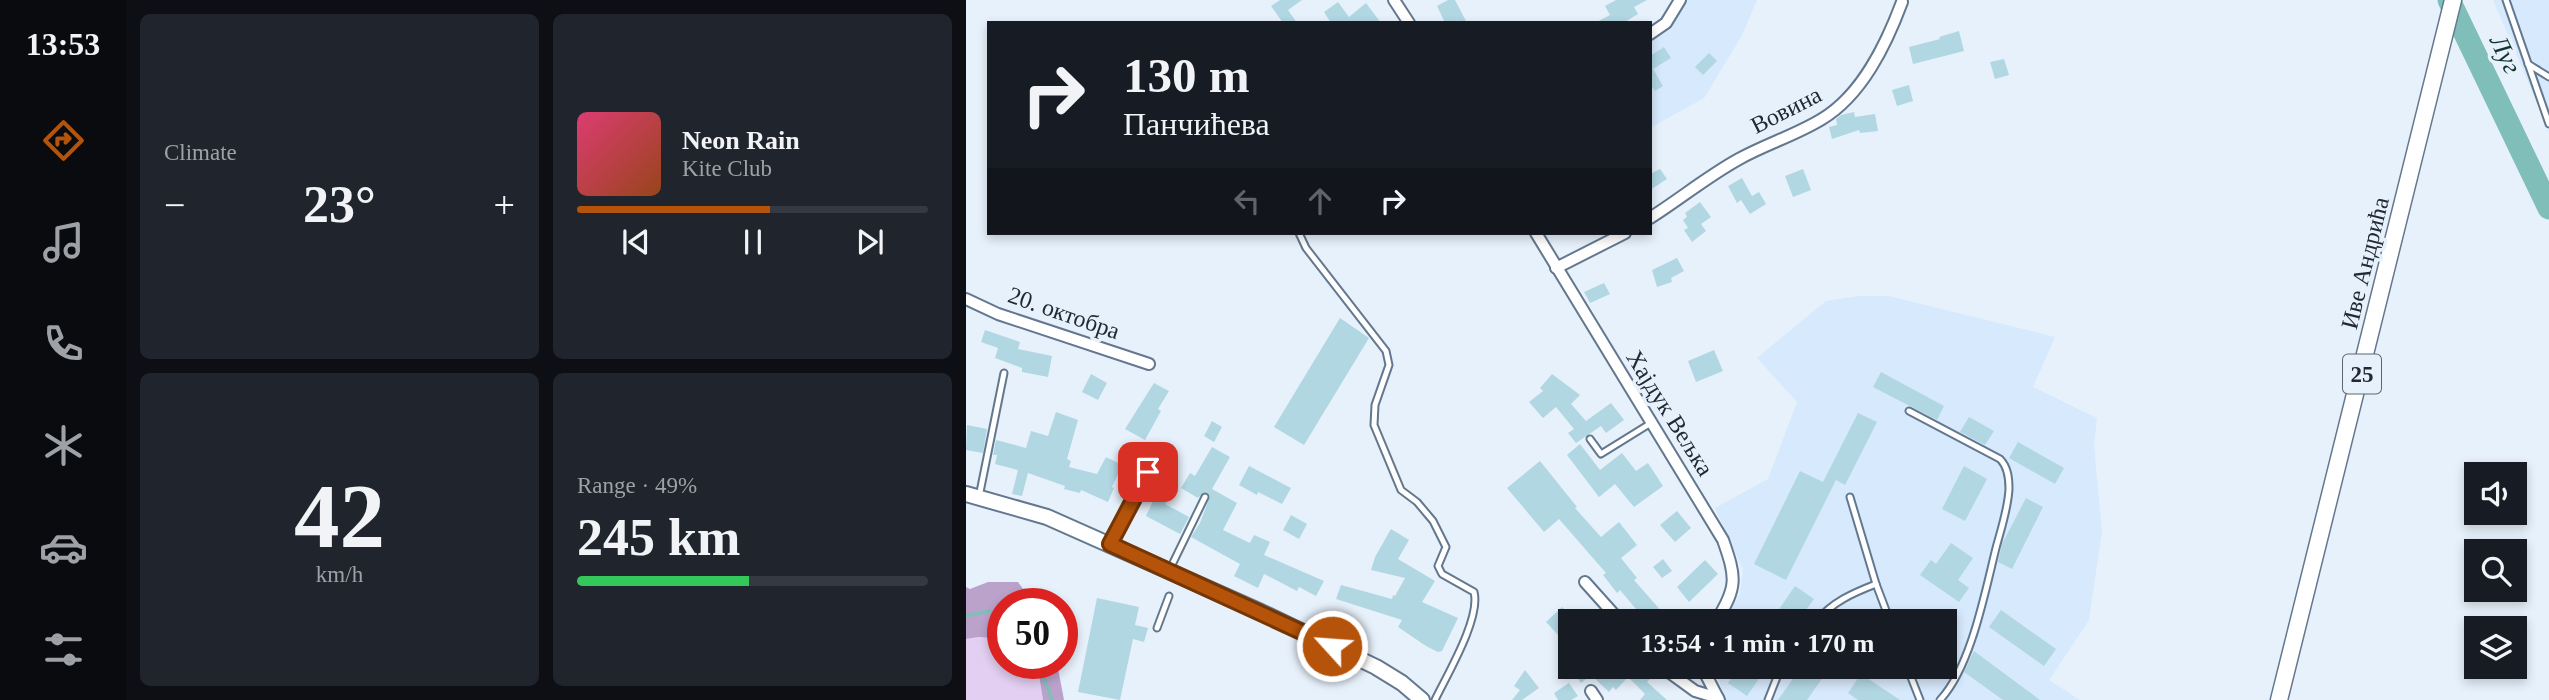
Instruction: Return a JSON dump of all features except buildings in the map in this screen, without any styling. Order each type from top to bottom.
[{"type":"main road","name":"Иве Андрића","points":[[2279,700],[2453,0]]},
{"type":"main road","points":[[972,496],[1037,513],[1110,544],[1376,667],[1402,683],[1422,700]]},
{"type":"street","points":[[1394,0],[1408,21]]},
{"type":"street","points":[[1652,33],[1666,23],[1680,0]]},
{"type":"street","name":"Вовина","points":[[1652,217],[1724,167],[1818,121],[1840,106],[1857,87],[1875,59],[1902,2]]},
{"type":"street","name":"Хајдук Вељка","points":[[1537,235],[1723,540],[1733,571],[1730,599],[1724,609]]},
{"type":"street","points":[[1556,268],[1621,235]]},
{"type":"street","name":"20. октобра","points":[[966,299],[998,314],[1149,364]]},
{"type":"street","points":[[1585,582],[1609,609]]},
{"type":"street","points":[[1678,679],[1695,691],[1718,699]]},
{"type":"street","points":[[1708,679],[1718,699]]},
{"type":"lane","points":[[2506,0],[2549,124]]},
{"type":"lane","points":[[2528,64],[2549,77]]},
{"type":"lane","points":[[1300,235],[1306,248],[1386,351],[1389,365],[1375,405],[1374,425],[1401,490],[1417,502],[1433,521],[1446,547],[1438,566],[1442,573],[1474,592],[1477,601],[1462,647],[1434,700]]},
{"type":"lane","points":[[972,496],[1004,373]]},
{"type":"lane","points":[[1909,411],[2000,459],[2006,467],[2009,481],[2007,502],[1978,618],[1953,684],[1940,700]]},
{"type":"lane","points":[[1590,439],[1601,454],[1651,423]]},
{"type":"lane","points":[[1110,544],[1148,472]]},
{"type":"lane","points":[[1169,571],[1205,497]]},
{"type":"lane","points":[[1850,497],[1885,609]]},
{"type":"lane","points":[[1827,609],[1876,584]]},
{"type":"lane","points":[[1157,628],[1169,596]]},
{"type":"lane","points":[[1768,700],[1776,679]]},
{"type":"lane","points":[[1912,679],[1920,700]]},
{"type":"shaded area","points":[[1684,0],[1757,0],[1742,35],[1704,98],[1652,127],[1652,40],[1671,29]]},
{"type":"shaded area","points":[[2493,0],[2549,0],[2549,131]]},
{"type":"shaded area","points":[[1859,296],[1889,296],[2055,337],[2033,387],[2097,418],[2094,446],[2102,531],[2089,620],[2049,680],[2080,700],[1725,700],[1719,679],[1957,679],[1957,609],[1731,609],[1740,594],[1743,570],[1715,508],[1768,479],[1797,402],[1757,358],[1826,301]]},
{"type":"shaded area","points":[[988,582],[1018,582],[1022,588],[987,588],[987,638],[966,639],[966,587],[970,589]]},
{"type":"shaded area","points":[[987,638],[987,679],[1040,679],[1043,700],[966,700],[966,639]]},
{"type":"shaded area","points":[[1040,679],[1060,679],[1064,700],[1043,700]]},
{"type":"waterway","name":"Луг","points":[[2449,0],[2549,208]]},
{"type":"waterway","points":[[966,616],[987,611]]},
{"type":"waterway","points":[[1044,679],[1052,700]]},
{"type":"route","points":[[1148,472],[1110,544],[1332,646]]}]
